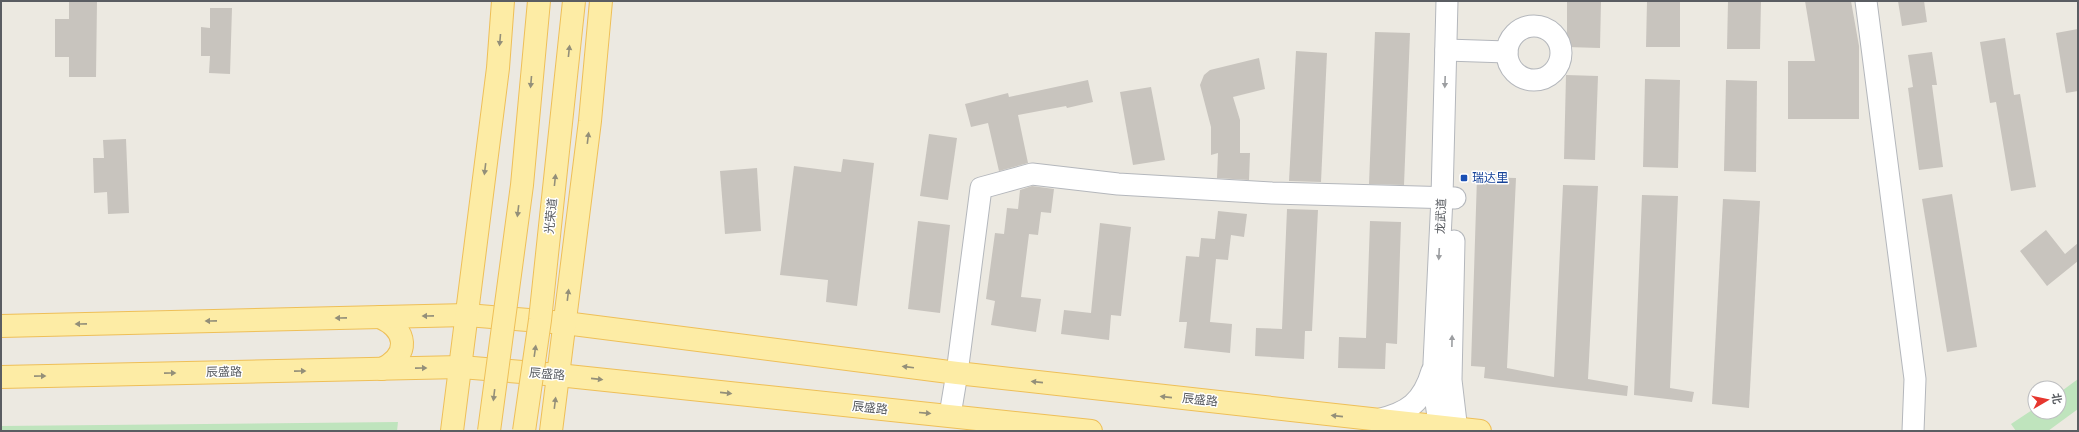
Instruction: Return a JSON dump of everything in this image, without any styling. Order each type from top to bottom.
[{"type":"main road","points":[[452,431],[498,68],[503,1]]},
{"type":"main road","points":[[490,431],[522,185],[539,1]]},
{"type":"main road","name":"光荣道","points":[[524,431],[540,320],[574,1]]},
{"type":"main road","points":[[551,431],[590,121],[601,1]]},
{"type":"main road","name":"辰盛路","points":[[380,317],[467,315],[565,323],[958,373],[1376,420],[1446,430],[1480,431]]},
{"type":"main road","points":[[1,326],[380,317],[398,329],[402,341],[400,353],[391,364],[382,369]]},
{"type":"main road","name":"辰盛路","points":[[1,377],[461,367],[558,375],[1091,431]]},
{"type":"street","name":"龙武道","points":[[1446,430],[1434,388],[1434,363],[1448,198],[1453,50],[1447,1]]},
{"type":"street","points":[[1461,1],[1453,50],[1507,52]]},
{"type":"street","points":[[1866,1],[1915,379],[1913,431]]},
{"type":"street","points":[[950,415],[958,373],[981,188],[1032,174],[1118,184],[1264,192],[1448,198],[1451,380],[1446,430]]},
{"type":"street","points":[[1376,420],[1402,412],[1419,399],[1429,380],[1434,363]]},
{"type":"green space","points":[[2078,379],[2078,409],[2067,417],[2067,387]]},
{"type":"green space","points":[[2027,413],[2027,420],[2063,420],[2048,431],[2016,431],[2011,424]]},
{"type":"green space","points":[[398,422],[397,431],[1,431],[1,426]]},
{"type":"building","points":[[69,1],[97,1],[96,77],[69,77],[69,57],[55,57],[55,19],[69,19]]},
{"type":"building","points":[[1567,1],[1601,1],[1600,48],[1567,47]]},
{"type":"building","points":[[1647,1],[1680,1],[1680,47],[1646,47]]},
{"type":"building","points":[[1728,1],[1761,1],[1760,49],[1727,49]]},
{"type":"building","points":[[1805,1],[1851,1],[1859,46],[1859,119],[1788,119],[1788,61],[1815,61]]},
{"type":"building","points":[[1898,1],[1924,1],[1927,22],[1902,26]]},
{"type":"building","points":[[210,8],[232,8],[230,74],[209,73],[210,56],[201,56],[201,27],[210,28]]},
{"type":"building","points":[[2078,29],[2078,91],[2066,93],[2056,33]]},
{"type":"building","points":[[1375,32],[1410,33],[1404,185],[1369,184]]},
{"type":"building","points":[[2005,38],[2014,95],[2020,94],[2036,187],[2011,191],[1996,102],[1990,103],[1980,42]]},
{"type":"building","points":[[1296,51],[1327,53],[1321,182],[1289,181]]},
{"type":"building","points":[[1932,52],[1937,85],[1932,85],[1943,167],[1919,170],[1908,88],[1913,87],[1908,55]]},
{"type":"building","points":[[1259,58],[1265,89],[1233,97],[1240,120],[1240,153],[1250,153],[1249,180],[1217,178],[1218,153],[1211,155],[1211,127],[1200,85],[1204,75],[1210,70]]},
{"type":"building","points":[[1566,75],[1598,76],[1595,160],[1564,159]]},
{"type":"building","points":[[1645,79],[1680,80],[1678,168],[1643,167]]},
{"type":"building","points":[[1088,80],[1093,102],[1067,108],[1066,106],[1018,115],[1028,163],[999,171],[988,123],[971,127],[965,104],[1008,93],[1009,97]]},
{"type":"building","points":[[1726,80],[1757,81],[1756,172],[1724,171]]},
{"type":"building","points":[[1151,87],[1165,160],[1133,165],[1120,92]]},
{"type":"building","points":[[929,134],[957,138],[948,200],[920,196]]},
{"type":"building","points":[[126,139],[129,213],[108,214],[107,192],[94,193],[93,158],[104,158],[103,140]]},
{"type":"building","points":[[843,159],[874,163],[857,306],[826,302],[828,280],[780,275],[794,166],[841,172]]},
{"type":"building","points":[[757,168],[761,231],[725,234],[720,171]]},
{"type":"building","points":[[1477,177],[1516,178],[1507,368],[1554,377],[1563,185],[1598,186],[1588,379],[1628,386],[1627,396],[1484,378],[1485,367],[1471,366]]},
{"type":"building","points":[[1032,186],[1054,189],[1051,213],[1041,212],[1038,235],[1029,234],[1021,297],[1041,299],[1036,332],[991,325],[995,301],[986,299],[995,233],[1004,234],[1007,208],[1018,209],[1020,190]]},
{"type":"building","points":[[1952,194],[1977,347],[1947,352],[1922,199]]},
{"type":"building","points":[[1642,195],[1678,196],[1670,388],[1694,392],[1692,402],[1634,395]]},
{"type":"building","points":[[1723,199],[1760,201],[1749,408],[1712,404]]},
{"type":"building","points":[[1287,209],[1318,210],[1312,331],[1305,331],[1304,359],[1255,356],[1256,328],[1282,329]]},
{"type":"building","points":[[1218,211],[1247,214],[1244,237],[1231,235],[1228,260],[1216,259],[1210,322],[1232,324],[1230,353],[1184,348],[1187,322],[1179,322],[1186,256],[1199,257],[1201,238],[1215,239]]},
{"type":"building","points":[[918,221],[950,225],[940,313],[908,309]]},
{"type":"building","points":[[1370,221],[1401,222],[1397,344],[1386,343],[1385,369],[1338,368],[1339,337],[1366,338]]},
{"type":"building","points":[[1100,223],[1131,227],[1121,316],[1111,315],[1109,340],[1061,334],[1064,310],[1091,313]]},
{"type":"building","points":[[2046,230],[2065,254],[2078,243],[2078,261],[2047,286],[2020,251]]},
{"type":"place","name":"瑞达里","points":[[1464,178]]}]
